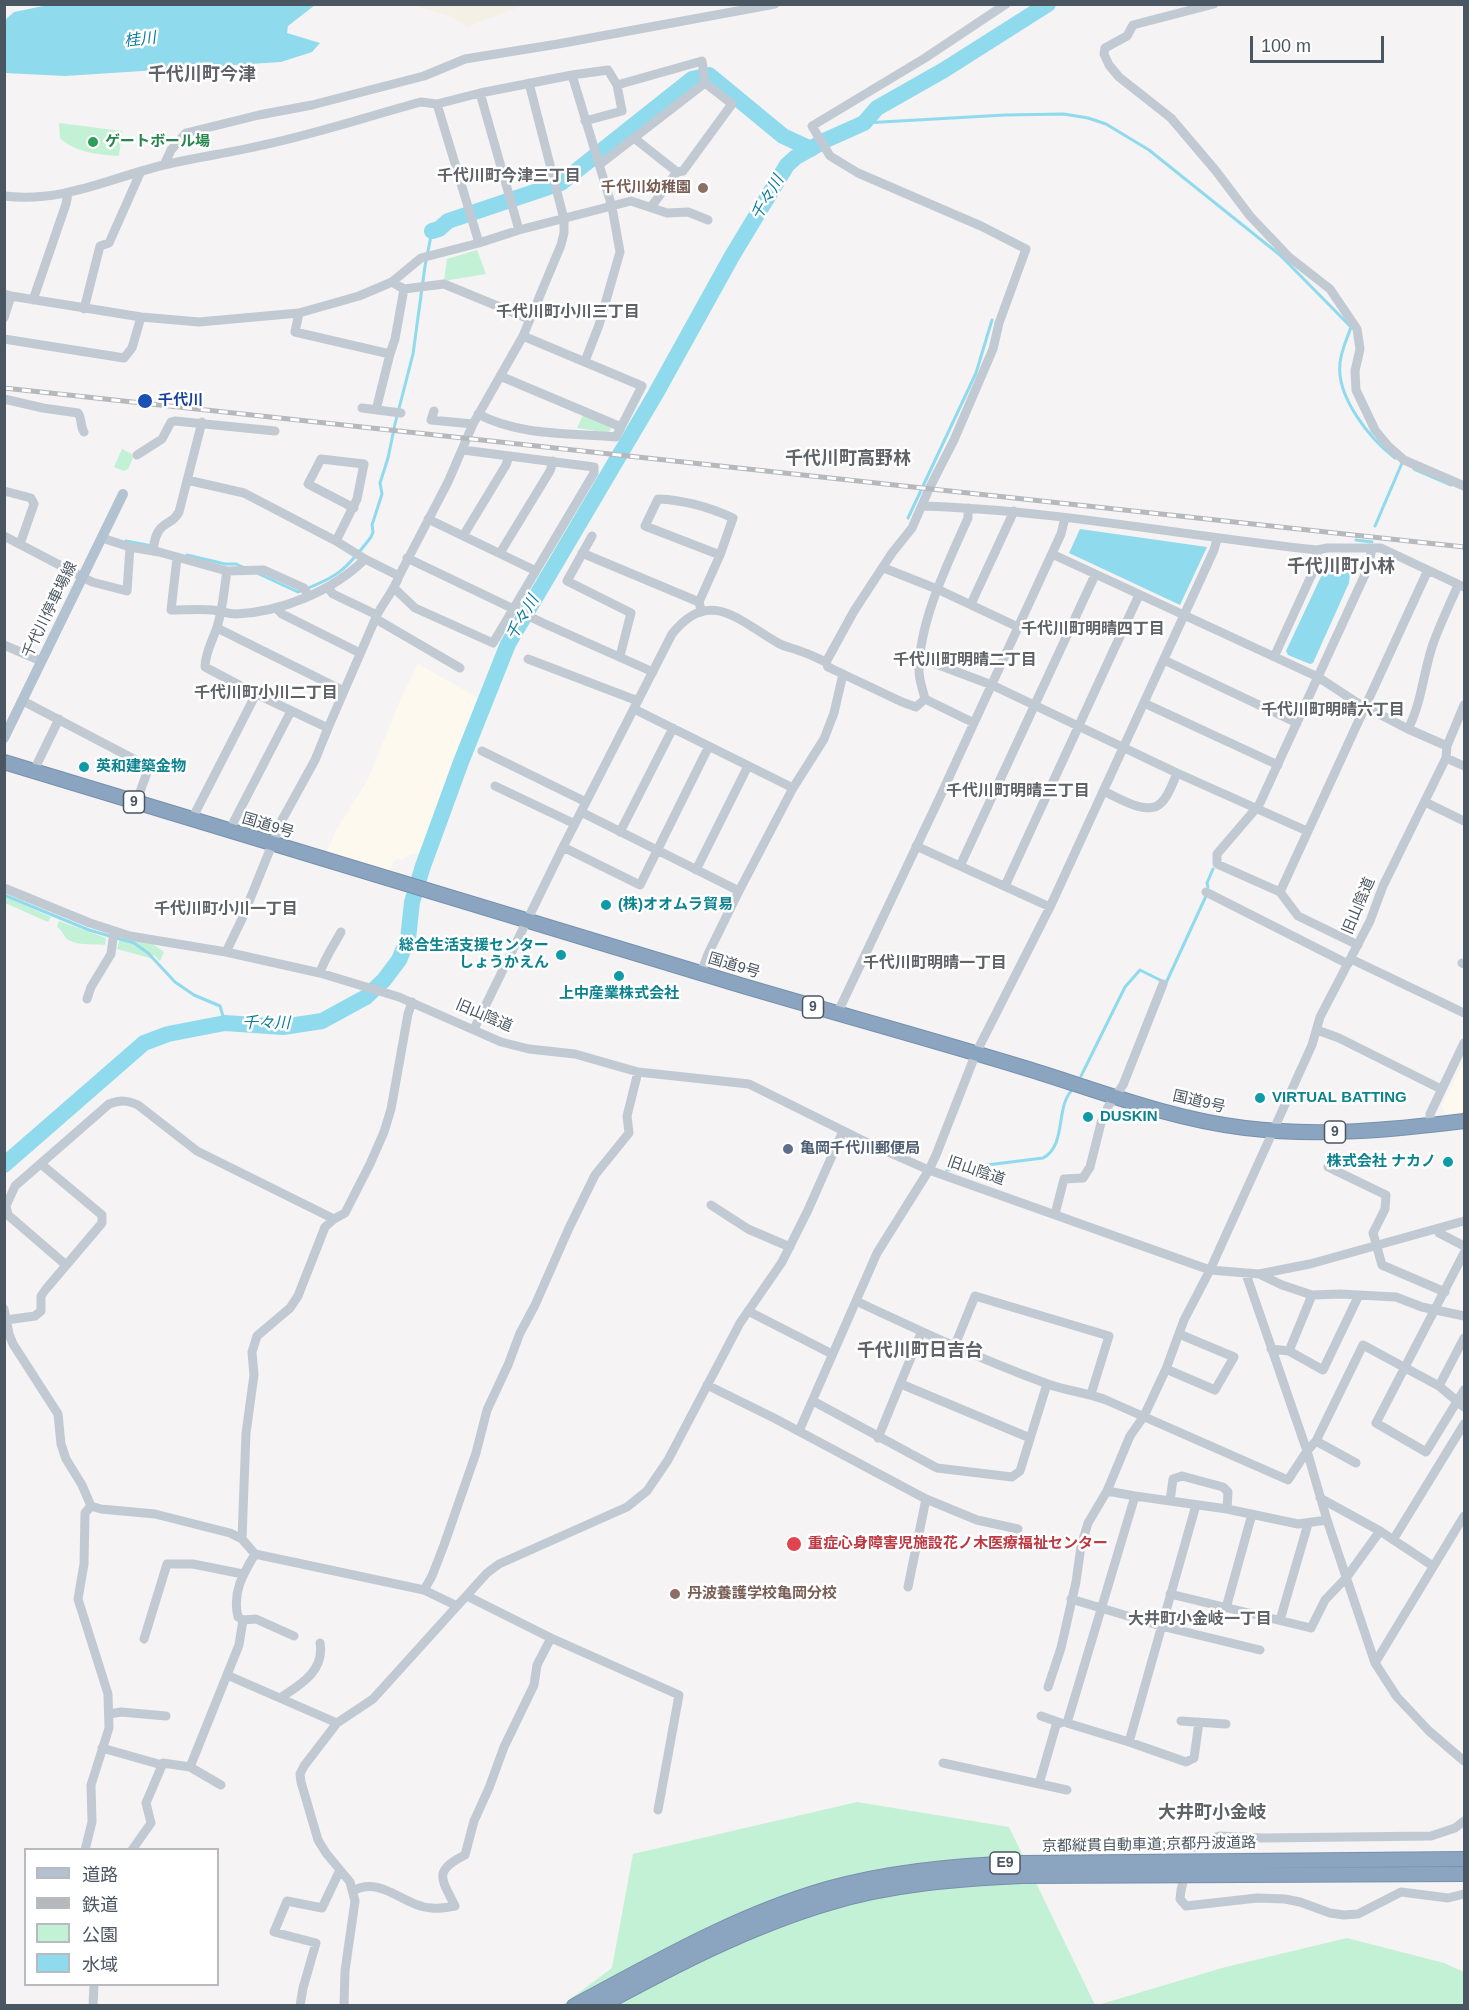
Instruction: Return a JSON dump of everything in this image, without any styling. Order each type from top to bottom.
[{"type":"highway","name":"国道9号","points":[[4,762],[407,885],[1187,1117],[1274,1131],[1355,1132],[1464,1121]]},
{"type":"highway","name":"京都縦貫自動車道;京都丹波道路","points":[[574,2006],[668,1955],[745,1919],[827,1889],[906,1872],[971,1865],[1033,1863],[1464,1859]]},
{"type":"highway","name":"京都縦貫自動車道;京都丹波道路","points":[[600,2006],[750,1930],[830,1902],[908,1886],[962,1879],[1034,1876],[1464,1874]]},
{"type":"main road","name":"千代川停車場線","points":[[4,738],[8,722],[23,701],[123,494]]},
{"type":"street","points":[[164,165],[171,150],[186,133],[312,105],[424,76],[465,59],[776,4]]},
{"type":"street","points":[[826,662],[854,611],[892,553],[912,528],[954,440],[993,349],[999,323],[1026,249],[981,226],[858,173],[830,156],[812,126],[925,58],[1006,4]]},
{"type":"street","points":[[1214,4],[1133,25],[1127,36],[1105,48],[1106,60],[1119,77],[1171,118],[1250,216],[1289,257],[1330,289],[1357,329],[1360,349],[1355,371],[1356,390],[1375,430],[1389,447],[1404,460],[1464,486]]},
{"type":"street","points":[[617,85],[702,61],[705,83],[732,104],[683,171],[677,172],[651,207]]},
{"type":"street","points":[[4,196],[40,197],[68,194],[92,188],[128,173],[264,145],[421,102],[437,104],[529,83],[608,70],[617,85],[622,111],[585,121]]},
{"type":"street","points":[[572,75],[612,207],[620,252],[599,325],[585,361]]},
{"type":"street","points":[[226,952],[282,820],[315,760],[376,617],[386,598],[395,589],[407,558],[463,450],[478,414],[523,336],[561,245],[564,219],[529,83]]},
{"type":"street","points":[[599,165],[705,83]]},
{"type":"street","points":[[480,93],[519,230]]},
{"type":"street","points":[[437,104],[479,243]]},
{"type":"street","points":[[634,138],[677,172]]},
{"type":"street","points":[[84,309],[100,246],[109,243],[141,171]]},
{"type":"street","points":[[33,300],[68,194]]},
{"type":"street","points":[[4,318],[8,295],[84,309],[199,322],[299,314],[359,296],[392,282],[421,258],[631,201],[667,213],[688,212],[708,220]]},
{"type":"street","points":[[392,282],[404,289],[444,284],[529,319]]},
{"type":"street","points":[[376,410],[396,339],[404,289]]},
{"type":"street","points":[[299,314],[295,332],[390,354]]},
{"type":"street","points":[[4,339],[124,358],[132,348],[141,317]]},
{"type":"street","points":[[478,414],[525,429],[616,437],[642,386],[523,336]]},
{"type":"street","points":[[500,376],[621,427]]},
{"type":"street","points":[[4,399],[78,413],[84,432]]},
{"type":"street","points":[[362,408],[399,412]]},
{"type":"street","points":[[434,411],[431,420],[473,424]]},
{"type":"street","points":[[137,455],[162,439],[171,422],[202,422],[275,431]]},
{"type":"street","points":[[153,551],[160,529],[175,521],[179,512],[202,422]]},
{"type":"street","points":[[395,589],[415,608],[493,643],[516,610],[536,571],[594,473],[594,467],[463,450]]},
{"type":"street","points":[[463,536],[506,465],[509,456]]},
{"type":"street","points":[[336,541],[354,508],[364,464],[321,459],[308,484],[354,508]]},
{"type":"street","points":[[500,553],[550,471],[553,461]]},
{"type":"street","points":[[187,480],[244,493],[399,576]]},
{"type":"street","points":[[4,491],[32,498],[34,504],[20,544]]},
{"type":"street","points":[[474,1029],[563,847],[672,634],[682,621],[700,606],[720,555],[733,518],[679,499],[658,499],[645,526],[720,555]]},
{"type":"street","points":[[922,506],[1014,511],[1216,539],[1317,550],[1381,548],[1461,586],[1433,645],[1414,718],[1408,729]]},
{"type":"street","points":[[925,699],[919,674],[920,658],[937,589],[968,518],[968,508]]},
{"type":"street","points":[[971,604],[1014,511]]},
{"type":"street","points":[[837,1014],[992,685],[1061,534],[1065,518]]},
{"type":"street","points":[[428,519],[536,571]]},
{"type":"street","points":[[4,536],[82,578],[127,591],[130,547]]},
{"type":"street","points":[[592,536],[567,580],[631,613],[620,656]]},
{"type":"street","points":[[102,538],[227,571],[264,570],[304,588],[308,595]]},
{"type":"street","points":[[799,1431],[877,1253],[929,1170],[976,1053],[1050,907],[1184,616],[1214,549],[1216,539]]},
{"type":"street","points":[[1358,945],[1298,916],[1280,892],[1217,864],[1216,854],[1259,806],[1368,568],[1372,548]]},
{"type":"street","points":[[1274,657],[1317,563],[1317,550]]},
{"type":"street","points":[[582,553],[700,606],[717,610],[756,628],[781,645],[826,662],[828,667],[909,705],[916,707],[925,699]]},
{"type":"street","points":[[1052,554],[1318,677],[1356,702],[1447,746]]},
{"type":"street","points":[[177,558],[171,610],[221,611],[233,614],[276,608],[328,588],[344,578],[365,559]]},
{"type":"street","points":[[407,558],[653,672]]},
{"type":"street","points":[[884,568],[937,589],[1018,627]]},
{"type":"street","points":[[1280,892],[1428,570]]},
{"type":"street","points":[[227,571],[221,611],[205,659],[205,667],[328,728]]},
{"type":"street","points":[[960,866],[1095,575]]},
{"type":"street","points":[[328,588],[333,594],[460,668]]},
{"type":"street","points":[[1005,886],[1139,595]]},
{"type":"street","points":[[276,608],[282,614],[360,653]]},
{"type":"street","points":[[217,628],[344,691]]},
{"type":"street","points":[[6,648],[41,661]]},
{"type":"street","points":[[920,658],[992,685],[1177,773],[1307,831]]},
{"type":"street","points":[[528,659],[636,705],[673,728],[793,788]]},
{"type":"street","points":[[1164,660],[1297,723]]},
{"type":"street","points":[[701,973],[739,891],[793,788],[824,739],[834,712],[843,674]]},
{"type":"street","points":[[192,819],[256,694]]},
{"type":"street","points":[[925,699],[974,723]]},
{"type":"street","points":[[23,701],[149,767],[136,802]]},
{"type":"street","points":[[1144,703],[1278,765]]},
{"type":"street","name":"旧山陰道","points":[[4,888],[90,923],[130,936],[226,952],[320,973],[412,1002],[501,1042],[529,1049],[575,1054],[638,1072],[749,1084],[843,1131],[929,1170],[1210,1270],[1312,1045],[1320,1017],[1370,921],[1383,886],[1446,758],[1447,746],[1464,705]]},
{"type":"street","points":[[231,832],[234,821],[291,711]]},
{"type":"street","points":[[35,772],[59,719]]},
{"type":"street","points":[[620,832],[673,728]]},
{"type":"street","points":[[563,847],[640,885],[709,746]]},
{"type":"street","points":[[482,751],[586,802]]},
{"type":"street","points":[[1446,758],[1464,766]]},
{"type":"street","points":[[696,870],[748,766]]},
{"type":"street","points":[[1103,791],[1138,806],[1152,808],[1160,805],[1165,799],[1177,773]]},
{"type":"street","points":[[495,786],[575,824]]},
{"type":"street","points":[[1425,802],[1464,821]]},
{"type":"street","points":[[581,812],[739,891]]},
{"type":"street","points":[[916,846],[1050,907]]},
{"type":"street","points":[[1206,892],[1350,962],[1464,1013]]},
{"type":"street","points":[[87,999],[91,987],[111,954],[114,931]]},
{"type":"street","points":[[320,973],[322,964],[329,956],[341,932]]},
{"type":"street","points":[[1056,1214],[1064,1179],[1083,1178],[1089,1167],[1101,1123],[1123,1085],[1163,984]]},
{"type":"street","points":[[242,1539],[246,1433],[254,1375],[252,1352],[257,1336],[290,1308],[298,1296],[325,1227],[345,1213],[370,1164],[391,1109],[412,1002]]},
{"type":"street","points":[[1317,1030],[1339,1038],[1441,1089]]},
{"type":"street","points":[[1430,1125],[1430,1114],[1464,1043]]},
{"type":"street","points":[[424,1590],[432,1576],[476,1453],[487,1410],[520,1333],[595,1175],[629,1133],[627,1116],[638,1072]]},
{"type":"street","points":[[66,1265],[8,1215],[6,1206],[15,1186],[109,1104],[117,1101],[128,1101],[138,1105],[197,1151],[334,1219]]},
{"type":"street","points":[[344,2006],[345,1971],[355,1901],[350,1882],[318,1840],[300,1774],[308,1759],[337,1723],[373,1699],[487,1573],[499,1564],[627,1507],[647,1491],[668,1460],[748,1311],[790,1247],[843,1131]]},
{"type":"street","points":[[6,1320],[35,1316],[41,1311],[41,1296],[102,1224],[102,1215],[41,1164]]},
{"type":"street","points":[[1328,1167],[1386,1195],[1384,1209],[1373,1233],[1382,1265],[1445,1292]]},
{"type":"street","points":[[711,1205],[748,1229],[790,1247]]},
{"type":"street","points":[[1048,1687],[1060,1648],[1081,1546],[1088,1523],[1107,1491],[1130,1436],[1144,1416],[1179,1334],[1210,1270],[1258,1274],[1310,1264],[1464,1221]]},
{"type":"street","points":[[1437,1229],[1439,1233],[1464,1246]]},
{"type":"street","points":[[1464,1253],[1376,1423],[1426,1452],[1461,1404],[1464,1390]]},
{"type":"street","points":[[1245,1274],[1307,1451],[1327,1520],[1375,1663],[1398,1697],[1429,1731],[1464,1761]]},
{"type":"street","points":[[1258,1274],[1312,1295],[1396,1298],[1422,1307],[1464,1316]]},
{"type":"street","points":[[1289,1352],[1312,1295]]},
{"type":"street","points":[[1271,1349],[1289,1352],[1323,1370],[1359,1295]]},
{"type":"street","points":[[955,1345],[975,1296],[1109,1336],[1091,1394]]},
{"type":"street","points":[[856,1301],[921,1333],[1047,1384],[1091,1394],[1288,1479],[1316,1441],[1364,1345],[1439,1386],[1461,1404]]},
{"type":"street","points":[[4,1308],[14,1344],[58,1413],[61,1444],[66,1459],[82,1485],[91,1506]]},
{"type":"street","points":[[748,1311],[832,1354]]},
{"type":"street","points":[[878,1438],[921,1333]]},
{"type":"street","points":[[1166,1369],[1215,1390],[1234,1357],[1179,1334]]},
{"type":"street","points":[[1439,1386],[1464,1338]]},
{"type":"street","points":[[901,1384],[1030,1438]]},
{"type":"street","points":[[813,1401],[937,1468],[1012,1477],[1020,1471],[1047,1384]]},
{"type":"street","points":[[707,1385],[926,1499],[978,1520],[1018,1529]]},
{"type":"street","points":[[1393,1540],[1464,1424]]},
{"type":"street","points":[[1316,1441],[1356,1463]]},
{"type":"street","points":[[1170,1501],[1173,1479],[1182,1476],[1222,1487],[1228,1492],[1227,1509]]},
{"type":"street","points":[[1107,1491],[1227,1509],[1298,1524],[1327,1520]]},
{"type":"street","points":[[1039,1784],[1102,1609],[1135,1496]]},
{"type":"street","points":[[1320,1498],[1380,1531],[1433,1566]]},
{"type":"street","points":[[908,1587],[926,1499]]},
{"type":"street","points":[[1129,1742],[1196,1505]]},
{"type":"street","points":[[91,1506],[155,1514],[230,1533],[242,1539],[255,1554],[424,1590],[457,1606]]},
{"type":"street","points":[[86,1848],[92,1822],[91,1785],[109,1728],[108,1694],[78,1599],[84,1564],[85,1513],[91,1506]]},
{"type":"street","points":[[1226,1608],[1252,1514]]},
{"type":"street","points":[[1375,1663],[1464,1516]]},
{"type":"street","points":[[1280,1620],[1308,1524]]},
{"type":"street","points":[[1170,1594],[1311,1628],[1324,1600],[1346,1578],[1380,1531]]},
{"type":"street","points":[[255,1554],[243,1574],[235,1600],[238,1617],[243,1620],[256,1618],[294,1636]]},
{"type":"street","points":[[144,1639],[167,1564],[193,1564],[243,1574]]},
{"type":"street","points":[[467,1596],[551,1638],[679,1695],[658,1810]]},
{"type":"street","points":[[1071,1599],[1161,1626],[1260,1650]]},
{"type":"street","points":[[190,1767],[239,1645],[243,1620]]},
{"type":"street","points":[[353,1892],[363,1886],[381,1888],[416,1904],[431,1908],[455,1906],[443,1881],[443,1872],[448,1863],[465,1855],[474,1821],[504,1747],[534,1685],[537,1665],[551,1638]]},
{"type":"street","points":[[280,1698],[302,1684],[316,1668],[321,1650],[320,1642]]},
{"type":"street","points":[[227,1675],[337,1723]]},
{"type":"street","points":[[109,1714],[121,1712],[166,1716]]},
{"type":"street","points":[[1041,1716],[1129,1742],[1186,1762],[1194,1758],[1199,1722]]},
{"type":"street","points":[[1181,1721],[1226,1724]]},
{"type":"street","points":[[102,1748],[162,1765]]},
{"type":"street","points":[[133,1848],[151,1823],[146,1803],[164,1763],[190,1767],[221,1785]]},
{"type":"street","points":[[943,1763],[1067,1790]]},
{"type":"street","points":[[1073,1843],[1193,1845],[1219,1836],[1263,1838],[1431,1836],[1455,1828],[1464,1821]]},
{"type":"street","points":[[300,2006],[316,1943],[274,1932],[288,1901],[322,1908],[340,1870]]},
{"type":"street","points":[[1181,1890],[1180,1899],[1186,1906],[1257,1898],[1286,1899],[1344,1915],[1358,1914],[1401,1892],[1448,1898],[1464,1894]]},
{"type":"street","points":[[93,2006],[94,1986]]},
{"type":"shaded area","points":[[418,664],[480,699],[419,853],[409,855],[402,860],[395,859],[389,871],[326,853],[337,829],[368,779],[404,691]]},
{"type":"shaded area","points":[[1464,1062],[1464,1112],[1446,1114],[1442,1104]]},
{"type":"green space","name":"ゲートボール場","points":[[59,123],[122,131],[119,156],[87,152],[73,147],[60,138]]},
{"type":"green space","points":[[477,250],[486,274],[444,281],[447,259]]},
{"type":"green space","points":[[583,415],[611,427],[609,433],[577,428]]},
{"type":"green space","points":[[122,449],[132,454],[133,458],[128,469],[124,471],[114,467]]},
{"type":"green space","points":[[5,897],[51,917],[48,922],[5,903]]},
{"type":"green space","points":[[59,921],[106,938],[105,945],[70,941],[57,927]]},
{"type":"green space","points":[[120,938],[153,944],[164,952],[160,961],[154,955],[150,958],[117,949]]},
{"type":"green space","points":[[857,1802],[1009,1827],[1095,2005],[561,2006],[612,1968],[633,1854]]},
{"type":"green space","points":[[1347,1938],[1444,1963],[1464,1972],[1464,2005],[1098,2005],[1222,1968]]},
{"type":"sand","points":[[412,5],[524,5],[467,27],[451,16]]},
{"type":"water","name":"桂川","points":[[53,4],[315,5],[288,26],[287,33],[320,43],[312,52],[281,62],[65,76],[5,73],[5,20],[14,12]]},
{"type":"water","points":[[1080,529],[1207,547],[1180,605],[1069,553]]},
{"type":"water","points":[[1335,561],[1351,564],[1349,583],[1313,663],[1310,664],[1288,655],[1286,651],[1326,566]]},
{"type":"waterway","name":"千々川","points":[[4,1165],[144,1043],[168,1034],[225,1023],[283,1027],[322,1021],[366,997],[384,980],[399,960],[408,939],[412,902],[423,866],[508,644],[787,165],[796,157],[826,140],[864,123],[877,108],[944,70],[1048,4]]},
{"type":"waterway","points":[[432,231],[439,229],[448,221],[561,183],[692,79],[709,75],[783,136],[811,149]]},
{"type":"waterway","points":[[864,123],[1064,114],[1106,124],[1149,150],[1280,255],[1351,327],[1340,363],[1343,390],[1366,429],[1395,458]]},
{"type":"waterway","points":[[259,574],[298,592],[340,572],[371,537],[372,525],[382,494],[380,483],[413,354],[432,231]]},
{"type":"waterway","points":[[908,518],[976,373],[992,320]]},
{"type":"waterway","points":[[1375,526],[1402,463]]},
{"type":"waterway","points":[[1414,469],[1451,485]]},
{"type":"waterway","points":[[1356,540],[1372,542]]},
{"type":"waterway","points":[[126,541],[152,546]]},
{"type":"waterway","points":[[187,555],[225,564],[236,564],[245,568]]},
{"type":"waterway","points":[[1208,887],[1207,883],[1213,869]]},
{"type":"waterway","points":[[4,895],[89,930],[134,943],[148,953],[175,982],[194,995],[220,1006],[225,1023]]},
{"type":"waterway","points":[[1081,1076],[1125,987],[1140,970],[1166,983],[1206,896]]},
{"type":"waterway","points":[[947,1170],[1043,1158],[1055,1144],[1064,1106],[1072,1090]]},
{"type":"tunnel","points":[[1181,1890],[1193,1845]]},
{"type":"railway","points":[[4,388],[1464,547]]},
{"type":"place","name":"ゲートボール場","points":[[93,142]]},
{"type":"place","name":"千代川幼稚園","points":[[703,188]]},
{"type":"place","name":"千代川","points":[[145,401]]},
{"type":"place","name":"英和建築金物","points":[[84,767]]},
{"type":"place","name":"(株)オオムラ貿易","points":[[606,905]]},
{"type":"place","name":"総合生活支援センター しょうかえん","points":[[561,955]]},
{"type":"place","name":"上中産業株式会社","points":[[619,976]]},
{"type":"place","name":"VIRTUAL BATTING","points":[[1260,1098]]},
{"type":"place","name":"DUSKIN","points":[[1088,1117]]},
{"type":"place","name":"亀岡千代川郵便局","points":[[788,1149]]},
{"type":"place","name":"株式会社 ナカノ","points":[[1448,1162]]},
{"type":"place","name":"重症心身障害児施設花ノ木医療福祉センター","points":[[794,1544]]},
{"type":"place","name":"丹波養護学校亀岡分校","points":[[675,1594]]},
{"type":"district","name":"千代川町今津","points":[[202,75]]},
{"type":"district","name":"千代川町今津三丁目","points":[[509,177]]},
{"type":"district","name":"千代川町小川三丁目","points":[[568,313]]},
{"type":"district","name":"千代川町高野林","points":[[848,459]]},
{"type":"district","name":"千代川町小林","points":[[1341,567]]},
{"type":"district","name":"千代川町明晴四丁目","points":[[1093,630]]},
{"type":"district","name":"千代川町明晴二丁目","points":[[965,661]]},
{"type":"district","name":"千代川町小川二丁目","points":[[266,694]]},
{"type":"district","name":"千代川町明晴六丁目","points":[[1333,711]]},
{"type":"district","name":"千代川町明晴三丁目","points":[[1018,792]]},
{"type":"district","name":"千代川町小川一丁目","points":[[226,910]]},
{"type":"district","name":"千代川町明晴一丁目","points":[[935,964]]},
{"type":"district","name":"千代川町日吉台","points":[[920,1351]]},
{"type":"district","name":"大井町小金岐一丁目","points":[[1200,1620]]},
{"type":"district","name":"大井町小金岐","points":[[1212,1813]]}]
